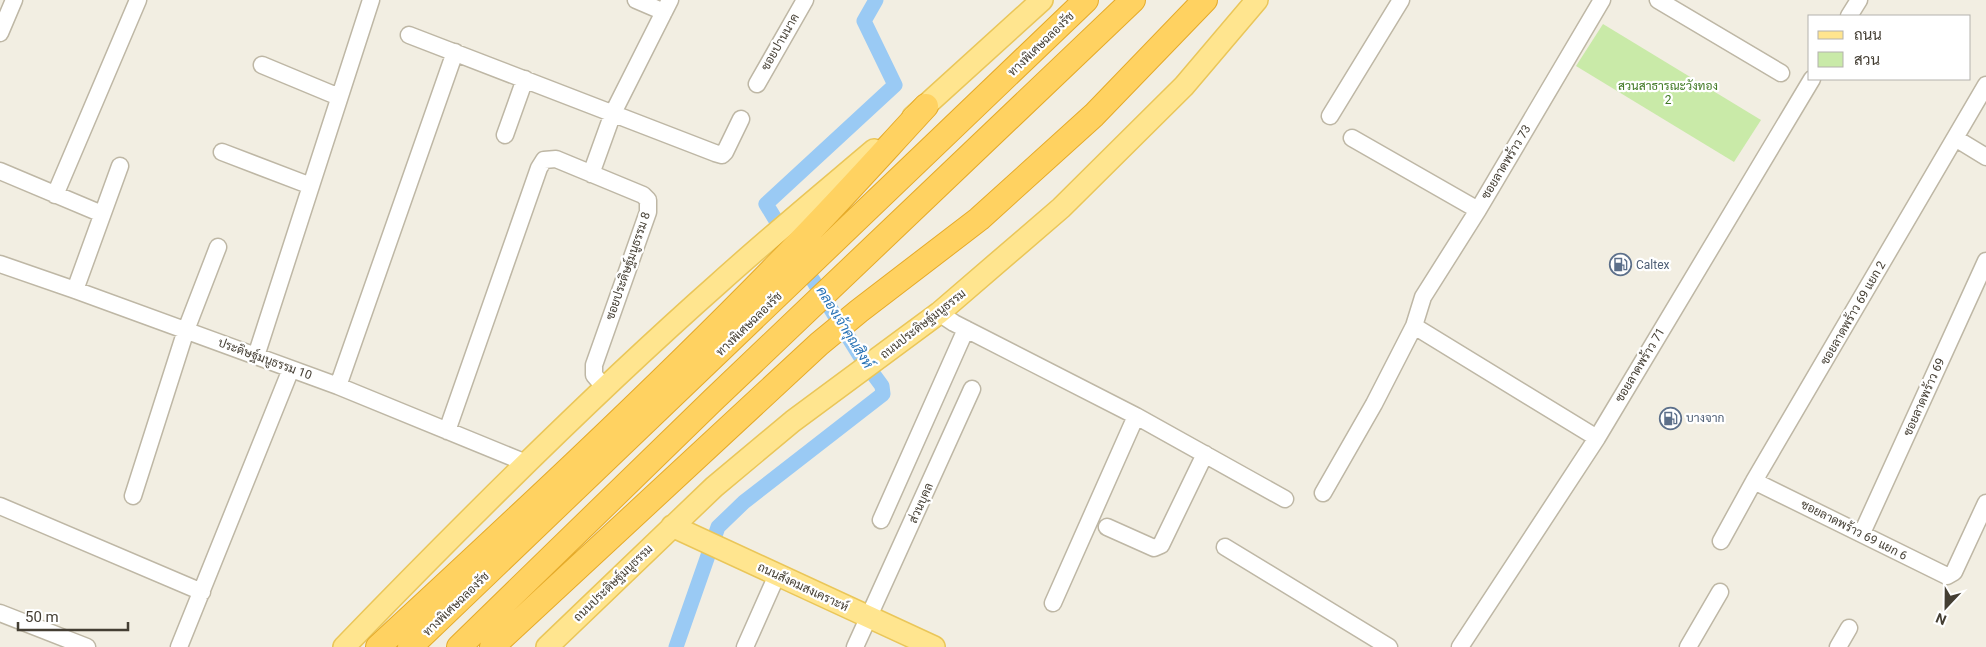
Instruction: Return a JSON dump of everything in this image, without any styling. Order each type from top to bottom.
[{"type":"highway","name":"ทางพิเศษฉลองรัช","points":[[410,647],[1086,0]]},
{"type":"highway","points":[[459,647],[713,400],[1133,0]]},
{"type":"highway","points":[[492,647],[819,344],[859,310],[979,219],[1094,115],[1205,0]]},
{"type":"highway","points":[[378,647],[604,436],[796,230],[926,106]]},
{"type":"main road","points":[[926,106],[1042,0]]},
{"type":"main road","name":"ถนนประดิษฐ์มนูธรรม","points":[[547,647],[672,526],[751,455],[939,313],[1061,208],[1184,86],[1257,0]]},
{"type":"main road","points":[[344,647],[526,463],[717,284],[773,236],[796,230]]},
{"type":"main road","name":"ถนนสังคมสงเคราะห์","points":[[672,526],[934,647]]},
{"type":"street","points":[[0,33],[14,0]]},
{"type":"street","points":[[55,195],[138,0]]},
{"type":"street","points":[[256,356],[370,0]]},
{"type":"street","points":[[447,431],[539,168],[544,160],[556,159],[592,174],[613,113],[667,6],[636,0]]},
{"type":"street","name":"ซอยปานนาค","points":[[757,84],[805,0]]},
{"type":"street","points":[[1330,116],[1402,0]]},
{"type":"street","name":"ซอยลาดพร้าว 73","points":[[1323,493],[1374,404],[1414,326],[1424,296],[1478,210],[1602,0]]},
{"type":"street","points":[[1658,0],[1781,74]]},
{"type":"street","points":[[1850,15],[1859,0]]},
{"type":"street","points":[[409,35],[722,155],[741,119]]},
{"type":"street","points":[[338,386],[455,52]]},
{"type":"street","points":[[262,65],[339,96]]},
{"type":"street","points":[[505,135],[525,79]]},
{"type":"street","name":"ซอยลาดพร้าว 71","points":[[1460,647],[1597,438],[1811,80]]},
{"type":"street","name":"ซอยลาดพร้าว 69 แยก 2","points":[[1721,541],[1754,481],[1986,85]]},
{"type":"street","points":[[1352,138],[1478,210]]},
{"type":"street","points":[[1955,138],[1986,158]]},
{"type":"street","points":[[222,152],[311,186]]},
{"type":"street","points":[[76,290],[120,166]]},
{"type":"street","points":[[0,171],[102,214]]},
{"type":"street","name":"ซอยประดิษฐ์มนูธรรม 8","points":[[592,174],[643,195],[648,200],[648,212],[594,365],[594,375],[605,388]]},
{"type":"street","points":[[133,496],[186,330],[218,247]]},
{"type":"street","name":"ซอยลาดพร้าว 69","points":[[1862,533],[1986,260]]},
{"type":"street","name":"ประดิษฐ์มนูธรรม 10","points":[[0,264],[338,386],[526,463]]},
{"type":"street","points":[[939,313],[966,329],[1136,416],[1284,499]]},
{"type":"street","points":[[1414,326],[1597,438]]},
{"type":"street","points":[[881,520],[966,329]]},
{"type":"street","points":[[179,647],[291,369]]},
{"type":"street","name":"ส่วนบุคล","points":[[855,647],[972,389]]},
{"type":"street","points":[[1053,603],[1136,416]]},
{"type":"street","points":[[1107,527],[1154,548],[1161,546],[1204,454]]},
{"type":"street","name":"ซอยลาดพร้าว 69 แยก 6","points":[[1754,481],[1946,576],[1954,572],[1986,503]]},
{"type":"street","points":[[0,506],[202,592]]},
{"type":"street","points":[[1225,547],[1389,647]]},
{"type":"street","points":[[745,647],[777,574]]},
{"type":"street","points":[[1688,647],[1720,592]]},
{"type":"street","points":[[0,613],[87,647]]},
{"type":"street","points":[[1838,647],[1849,628]]},
{"type":"green space","name":"สวนสาธารณะวังทอง 2","points":[[1603,24],[1761,120],[1734,162],[1576,66]]},
{"type":"waterway","name":"คลองเจ้าคุณสิงห์","points":[[786,237],[766,204],[895,85],[864,21],[876,0]]},
{"type":"waterway","name":"คลองเจ้าคุณสิงห์","points":[[676,647],[718,527],[744,502],[883,394],[882,386],[860,356],[801,261]]},
{"type":"place","name":"Caltex","points":[[1620,265]]},
{"type":"place","name":"บางจาก","points":[[1670,418]]}]
